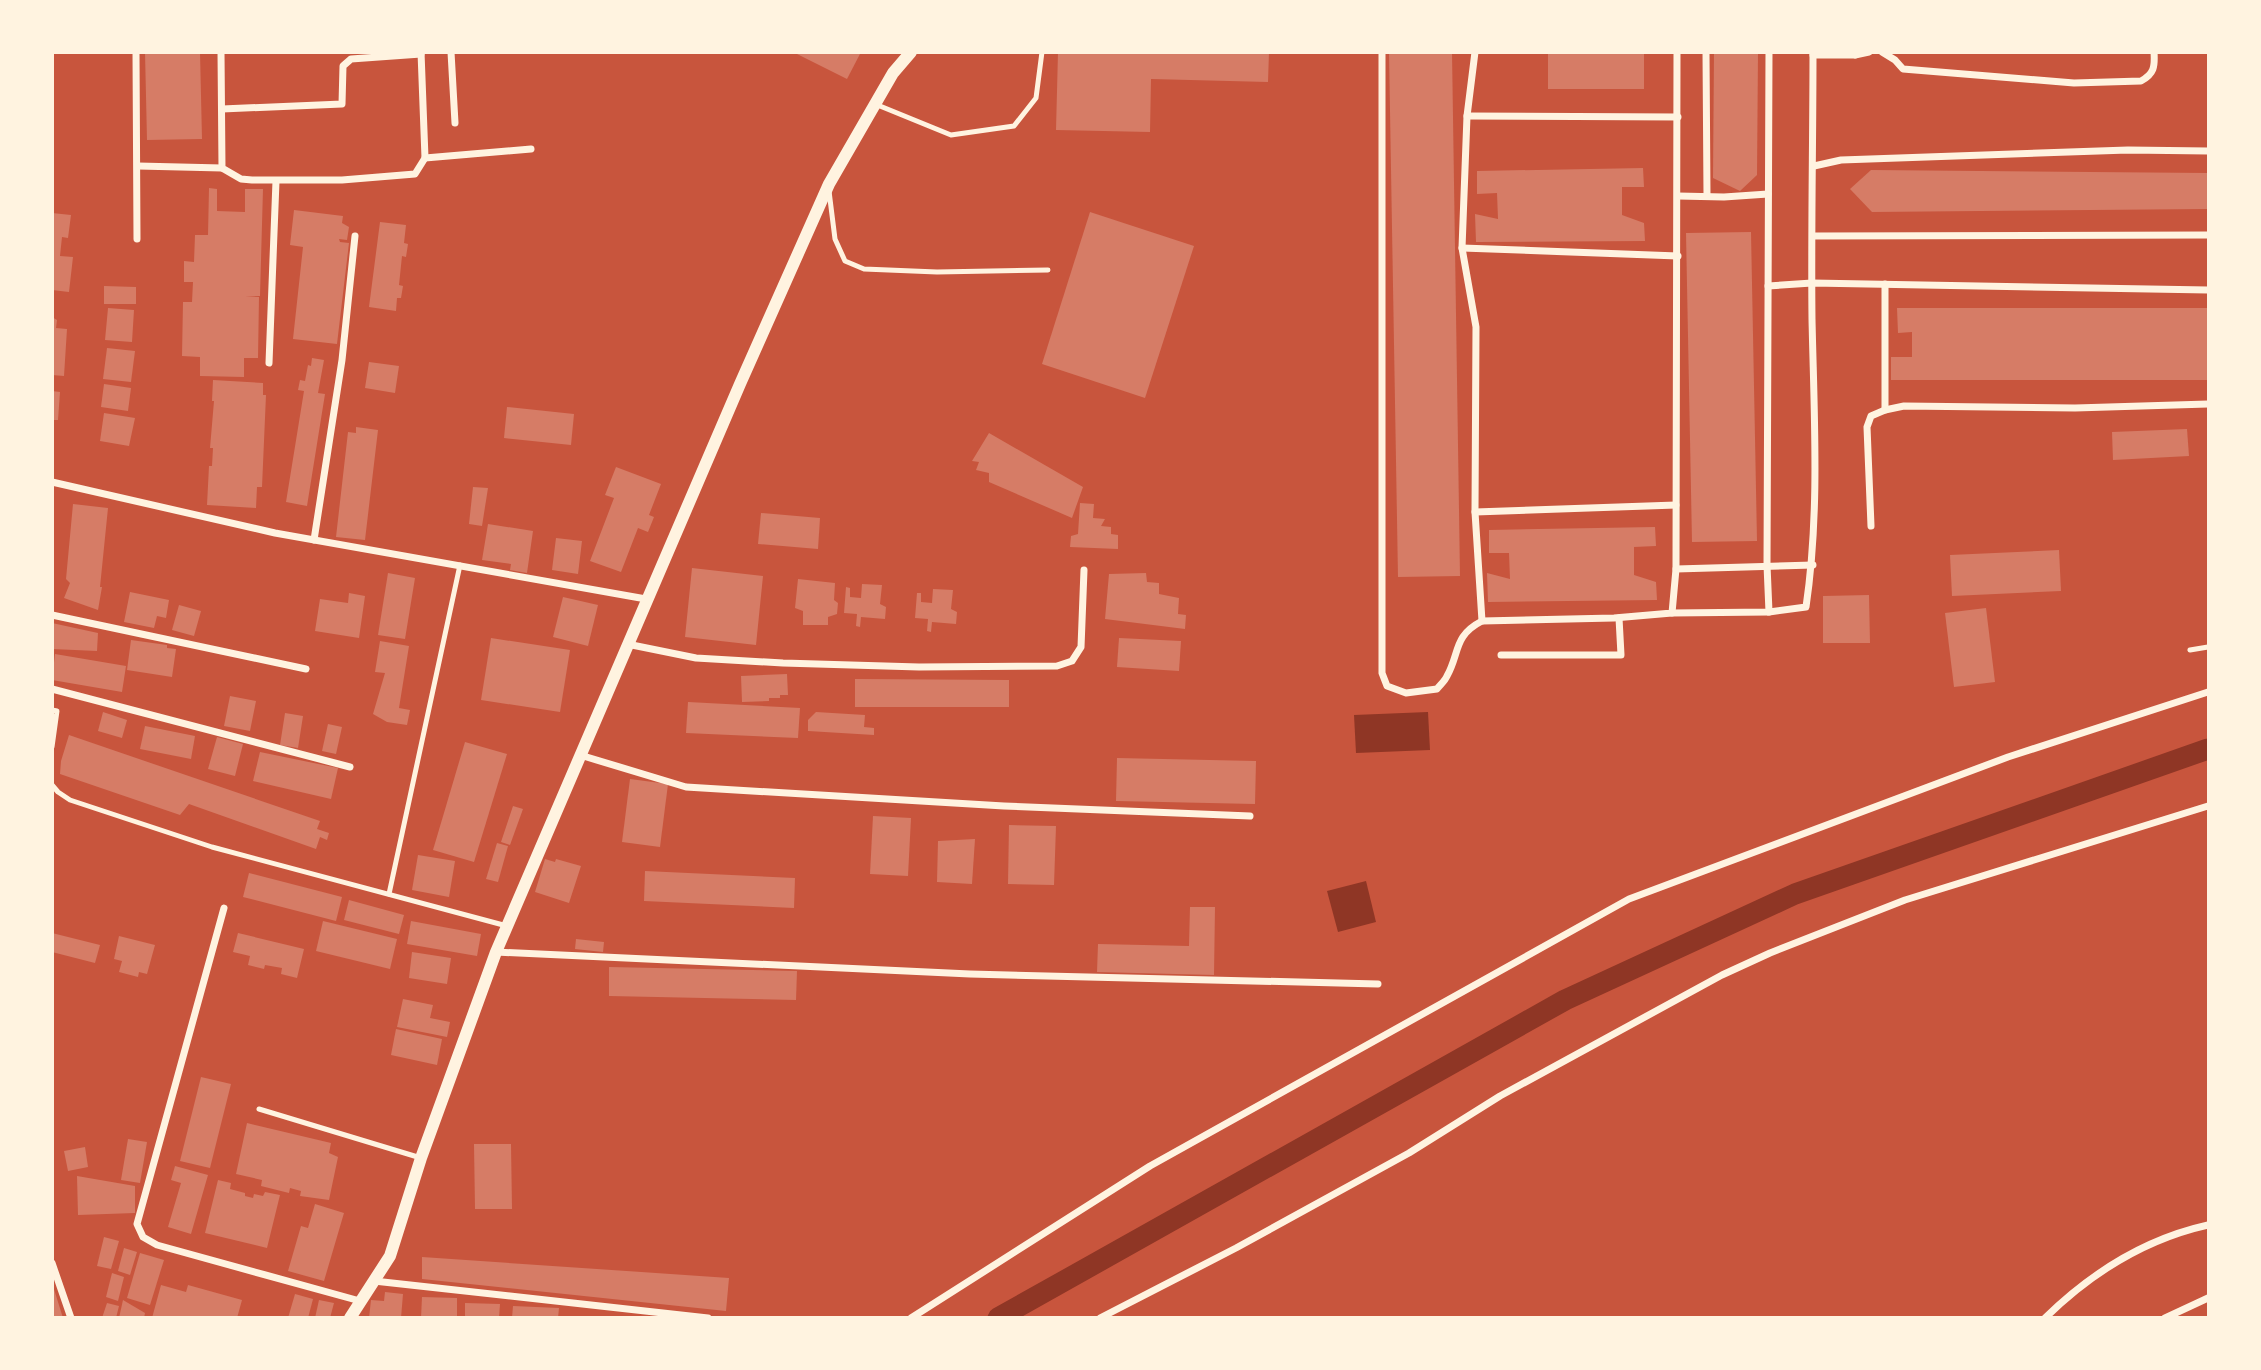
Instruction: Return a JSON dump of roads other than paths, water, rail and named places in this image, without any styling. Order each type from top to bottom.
[{"type":"street","points":[[136,52],[137,239]]},
{"type":"street","points":[[220,52],[222,168]]},
{"type":"street","points":[[451,52],[455,122]]},
{"type":"street","points":[[350,1318],[390,1256],[421,1158],[496,952],[646,599],[829,184],[893,73],[911,52]]},
{"type":"street","points":[[1382,52],[1382,673],[1387,686],[1406,693],[1437,689],[1448,676],[1457,644],[1469,627],[1482,621],[1619,618],[1672,612],[1769,612],[1806,607],[1815,510],[1813,54],[1868,52]]},
{"type":"street","points":[[1475,52],[1467,116],[1462,248],[1476,327],[1475,512],[1482,621]]},
{"type":"street","points":[[1672,612],[1676,569],[1677,52]]},
{"type":"street","points":[[1706,52],[1707,196]]},
{"type":"street","points":[[1769,52],[1769,612]]},
{"type":"street","points":[[1882,52],[1903,69],[2074,83],[2141,81],[2151,76],[2155,66],[2154,52]]},
{"type":"street","points":[[138,166],[222,168],[241,180],[276,181],[410,176],[420,169],[425,158],[421,53],[346,61],[343,66],[342,104],[222,110]]},
{"type":"street","points":[[1467,116],[1678,117]]},
{"type":"street","points":[[425,158],[531,149]]},
{"type":"street","points":[[1814,166],[1841,160],[2128,150],[2208,150]]},
{"type":"street","points":[[269,363],[276,181]]},
{"type":"street","points":[[1678,196],[1768,194]]},
{"type":"street","points":[[1813,236],[2208,235]]},
{"type":"street","points":[[314,540],[342,360],[355,236]]},
{"type":"street","points":[[1462,248],[1678,256]]},
{"type":"street","points":[[1768,286],[1812,283],[2208,290]]},
{"type":"street","points":[[1885,284],[1885,410]]},
{"type":"street","points":[[1871,526],[1867,427],[1871,416],[1885,410],[1904,406],[2075,408],[2208,404]]},
{"type":"street","points":[[52,482],[275,533],[646,599]]},
{"type":"street","points":[[1475,512],[1676,505]]},
{"type":"street","points":[[1676,569],[1812,565]]},
{"type":"street","points":[[627,644],[696,658],[783,663],[919,667],[1057,666],[1072,661],[1081,647],[1084,570]]},
{"type":"street","points":[[52,614],[306,670]]},
{"type":"street","points":[[1502,655],[1620,655],[1619,618]]},
{"type":"street","points":[[52,689],[350,767]]},
{"type":"street","points":[[911,1318],[1150,1166],[1629,899],[2008,757],[2208,692]]},
{"type":"street","points":[[580,755],[686,787],[1004,806],[1250,816]]},
{"type":"street","points":[[1100,1318],[1236,1248],[1398,1159],[1500,1096],[1723,975],[1770,953],[1905,900],[2208,806]]},
{"type":"street","points":[[224,908],[137,1224],[143,1237],[158,1245],[360,1301]]},
{"type":"street","points":[[496,952],[970,974],[1378,984]]},
{"type":"street","points":[[2045,1318],[2073,1292],[2115,1262],[2147,1244],[2180,1231],[2208,1226]]},
{"type":"street","points":[[52,1263],[71,1318]]},
{"type":"street","points":[[374,1281],[708,1318]]},
{"type":"street","points":[[2165,1318],[2208,1298]]},
{"type":"lane","points":[[875,104],[950,135],[1014,126],[1035,98],[1042,52]]},
{"type":"lane","points":[[829,184],[835,239],[845,261],[864,269],[937,272],[1048,270]]},
{"type":"lane","points":[[389,894],[460,565]]},
{"type":"lane","points":[[2190,650],[2208,647]]},
{"type":"lane","points":[[52,710],[57,711],[52,747]]},
{"type":"lane","points":[[52,785],[70,800],[199,842],[507,926]]},
{"type":"lane","points":[[259,1110],[421,1158]]},
{"type":"waterway","points":[[998,1318],[1565,1000],[1795,894],[2208,749]]}]
